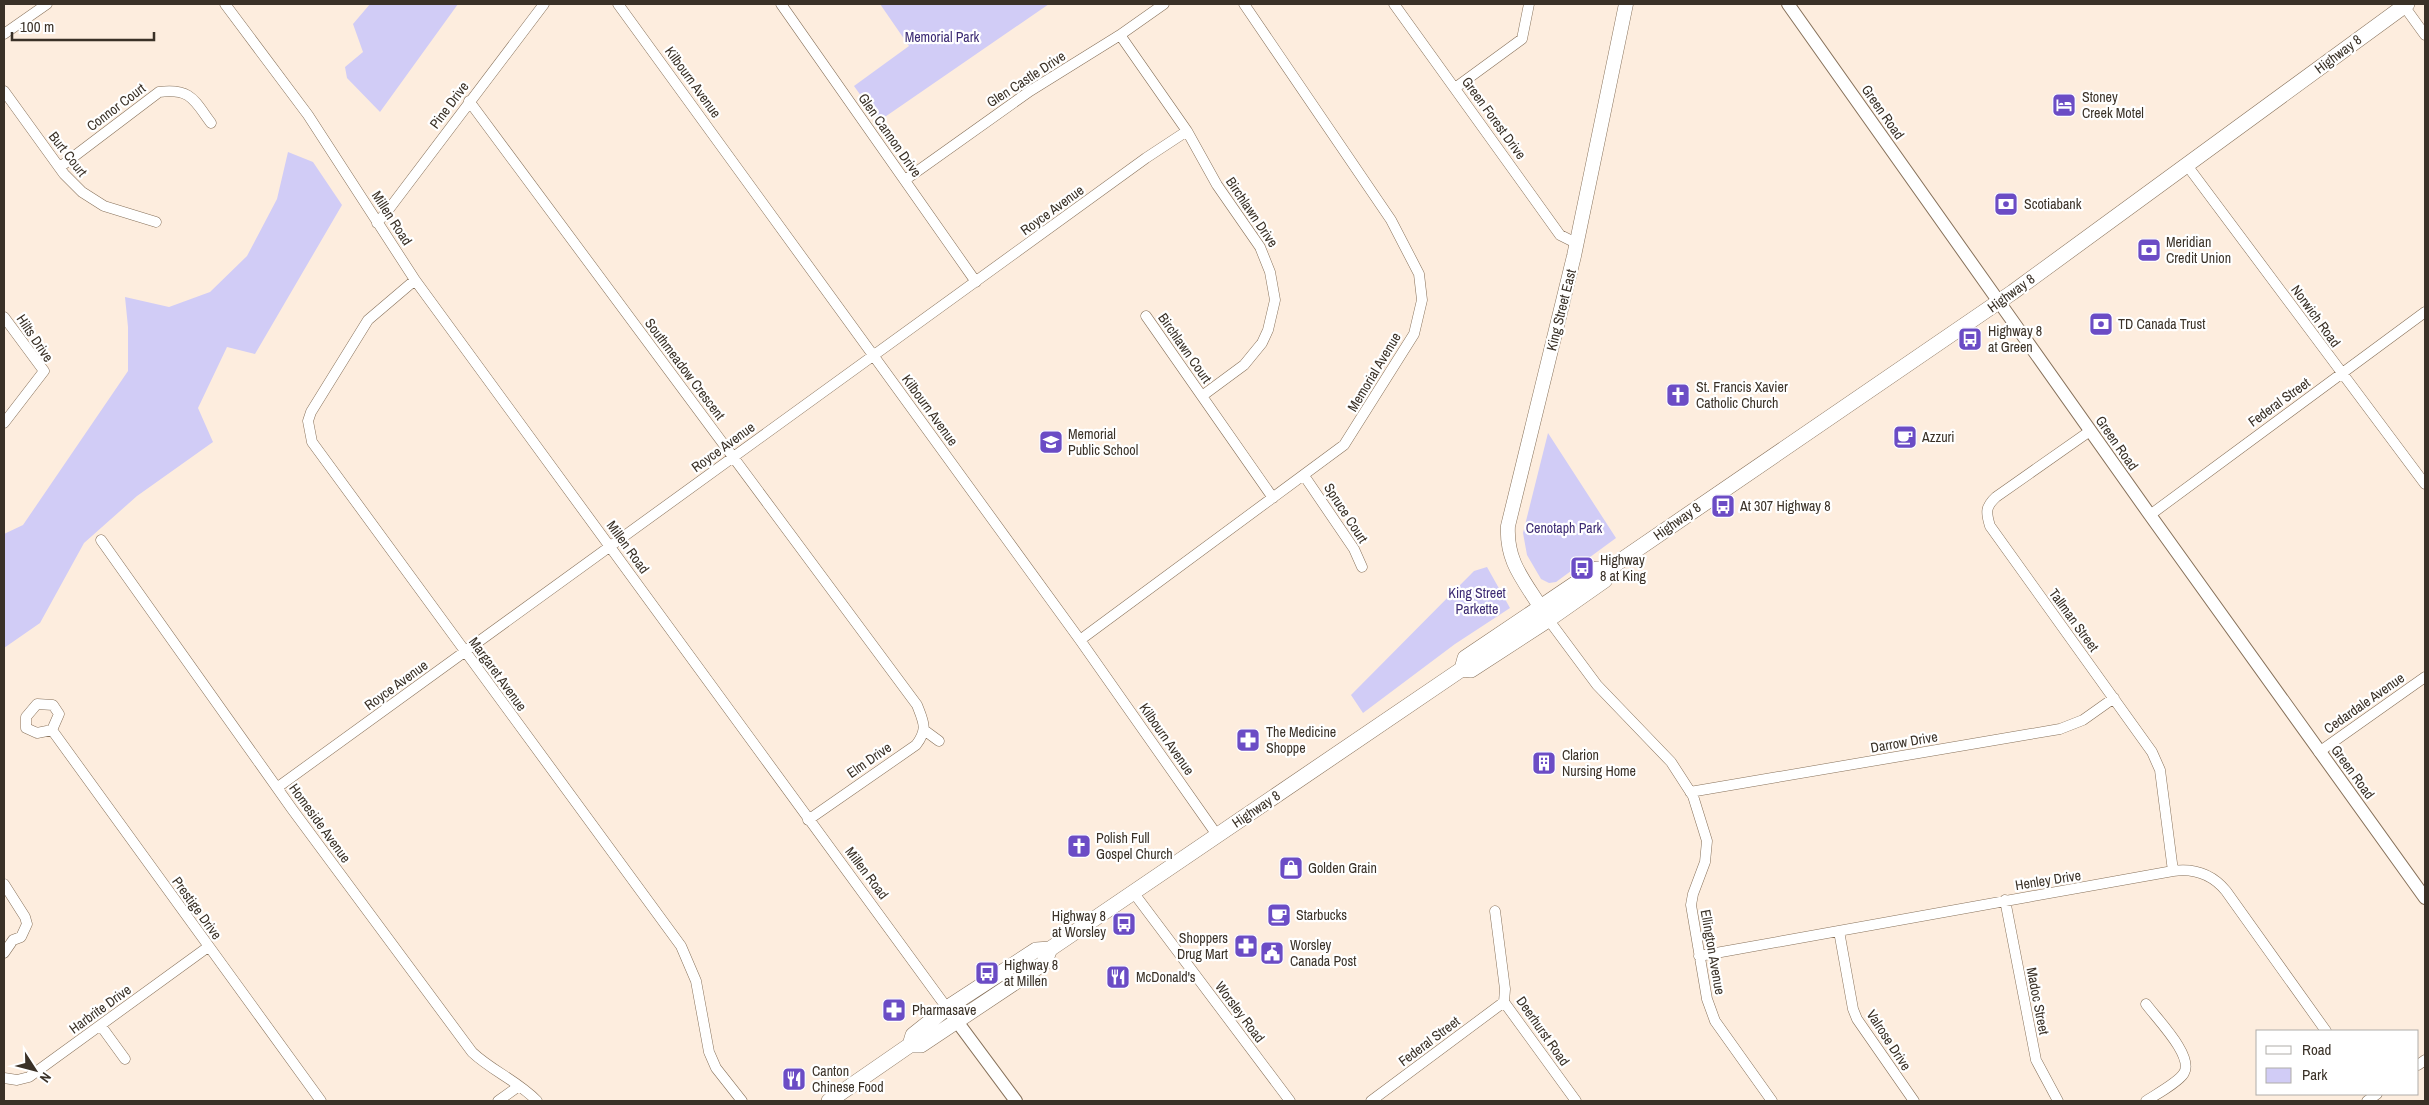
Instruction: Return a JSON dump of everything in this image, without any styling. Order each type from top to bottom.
[{"type":"main road","name":"King Street East","points":[[1545,614],[1512,560],[1507,544],[1508,526],[1576,243],[1626,4]]},
{"type":"main road","name":"Highway 8","points":[[910,1045],[913,1034],[947,1008],[1036,950],[1050,949],[1462,669],[1465,658],[1545,614],[1597,569],[1607,570],[2000,301],[2405,5]]},
{"type":"main road","name":"Highway 8","points":[[829,1101],[910,1045],[921,1045],[958,1023],[1044,963],[1050,949]]},
{"type":"street","points":[[4,34],[47,4]]},
{"type":"street","name":"Millen Road","points":[[225,4],[308,115],[376,223],[415,280],[808,820],[1016,1101]]},
{"type":"street","name":"Pine Drive","points":[[376,223],[389,209],[544,4]]},
{"type":"street","name":"Kilbourn Avenue","points":[[618,4],[1080,640],[1217,835]]},
{"type":"street","name":"Glen Cannon Drive","points":[[781,4],[976,282]]},
{"type":"street","name":"Glen Castle Drive","points":[[905,180],[1030,91],[1120,35],[1164,4]]},
{"type":"street","name":"Memorial Avenue","points":[[1080,640],[1305,476],[1344,445],[1414,334],[1422,300],[1419,274],[1391,220],[1244,4]]},
{"type":"street","name":"Green Forest Drive","points":[[1394,4],[1560,235],[1576,243]]},
{"type":"street","points":[[1455,88],[1522,38],[1529,4]]},
{"type":"street","name":"Green Road","points":[[1788,4],[2150,515],[2425,898]]},
{"type":"street","points":[[2405,5],[2425,35]]},
{"type":"street","name":"Birchlawn Drive","points":[[1120,35],[1187,131],[1216,185],[1266,259],[1274,300],[1268,330],[1254,354],[1244,365],[1202,396]]},
{"type":"street","name":"Connor Court","points":[[60,167],[159,92],[176,90],[188,94],[211,123]]},
{"type":"street","name":"Burt Court","points":[[4,91],[60,167],[89,198],[104,206],[156,222]]},
{"type":"street","name":"Southmeadow Crescent","points":[[469,102],[908,691],[918,705],[924,730]]},
{"type":"street","name":"Royce Avenue","points":[[278,787],[733,456],[1146,158],[1187,131]]},
{"type":"street","name":"Norwich Road","points":[[2186,164],[2425,484]]},
{"type":"street","name":"Margaret Avenue","points":[[415,280],[368,320],[311,412],[309,425],[312,442],[681,946],[696,981],[709,1052],[716,1068],[742,1101]]},
{"type":"street","name":"Federal Street","points":[[2150,515],[2425,312]]},
{"type":"street","name":"Hilts Drive","points":[[4,316],[44,371],[4,423]]},
{"type":"street","name":"Birchlawn Court","points":[[1146,316],[1202,396]]},
{"type":"street","points":[[1202,396],[1273,498]]},
{"type":"street","name":"Tallman Street","points":[[2090,430],[1996,497],[1989,503],[1986,512],[1990,526],[2152,752],[2160,770],[2173,871]]},
{"type":"street","name":"Spruce Court","points":[[1305,476],[1354,549],[1362,566]]},
{"type":"street","name":"Homeside Avenue","points":[[101,540],[278,787],[472,1052],[490,1068],[519,1086],[537,1101]]},
{"type":"street","name":"Ellington Avenue","points":[[1545,614],[1601,690],[1659,748],[1690,792],[1707,841],[1705,862],[1692,894],[1691,905],[1706,999],[1715,1021],[1772,1101]]},
{"type":"street","name":"Cedardale Avenue","points":[[2319,752],[2425,677]]},
{"type":"street","name":"Darrow Drive","points":[[1690,792],[2060,729],[2084,720],[2114,698]]},
{"type":"street","name":"Prestige Drive","points":[[52,730],[321,1101]]},
{"type":"street","points":[[924,730],[939,741]]},
{"type":"street","name":"Elm Drive","points":[[808,820],[916,745],[924,735],[924,730]]},
{"type":"street","name":"Henley Drive","points":[[1699,956],[2173,871],[2197,871],[2222,887],[2325,1030]]},
{"type":"street","points":[[4,884],[25,917],[27,924],[21,937],[13,940],[4,953]]},
{"type":"street","name":"Worsley Road","points":[[1133,892],[1290,1101]]},
{"type":"street","name":"Madoc Street","points":[[2005,900],[2036,1060],[2058,1101]]},
{"type":"street","name":"Deerhurst Road","points":[[1495,911],[1505,989],[1504,1002],[1576,1101]]},
{"type":"street","name":"Valrose Drive","points":[[1840,931],[1853,1009],[1857,1019],[1914,1101]]},
{"type":"street","name":"Harbrite Drive","points":[[4,1078],[17,1080],[29,1076],[101,1026],[208,947]]},
{"type":"street","name":"Federal Street","points":[[1371,1101],[1504,1002]]},
{"type":"street","points":[[2146,1004],[2184,1054],[2187,1065],[2183,1075],[2146,1101]]},
{"type":"street","points":[[101,1026],[125,1059]]},
{"type":"street","points":[[498,1101],[519,1086]]},
{"type":"green space","points":[[370,4],[458,4],[380,112],[347,78],[345,67],[363,52],[353,24]]},
{"type":"green space","name":"Memorial Park","points":[[880,4],[1049,4],[879,121],[854,86],[909,46]]},
{"type":"green space","points":[[288,152],[313,162],[342,205],[255,354],[227,347],[198,408],[213,442],[137,496],[84,543],[40,623],[4,648],[4,534],[23,525],[128,371],[128,327],[125,297],[169,307],[210,292],[247,256],[277,199]]},
{"type":"green space","name":"Cenotaph Park","points":[[1548,433],[1616,538],[1556,582],[1549,583],[1541,579],[1527,555],[1523,533]]},
{"type":"green space","name":"King Street Parkette","points":[[1487,567],[1510,608],[1455,644],[1363,713],[1351,695],[1474,571]]},
{"type":"place","name":"Stoney Creek Motel","points":[[2064,105]]},
{"type":"place","name":"Scotiabank","points":[[2006,204]]},
{"type":"place","name":"Meridian Credit Union","points":[[2149,250]]},
{"type":"place","name":"TD Canada Trust","points":[[2101,324]]},
{"type":"place","name":"Highway 8 at Green","points":[[1970,339]]},
{"type":"place","name":"St. Francis Xavier Catholic Church","points":[[1678,395]]},
{"type":"place","name":"Azzuri","points":[[1905,437]]},
{"type":"place","name":"Memorial Public School","points":[[1051,442]]},
{"type":"place","name":"At 307 Highway 8","points":[[1723,506]]},
{"type":"place","name":"Highway 8 at King","points":[[1582,568]]},
{"type":"place","name":"The Medicine Shoppe","points":[[1248,740]]},
{"type":"place","name":"Clarion Nursing Home","points":[[1544,763]]},
{"type":"place","name":"Polish Full Gospel Church","points":[[1079,846]]},
{"type":"place","name":"Golden Grain","points":[[1291,868]]},
{"type":"place","name":"Starbucks","points":[[1279,915]]},
{"type":"place","name":"Highway 8 at Worsley","points":[[1124,924]]},
{"type":"place","name":"Shoppers Drug Mart","points":[[1246,946]]},
{"type":"place","name":"Worsley Canada Post","points":[[1272,953]]},
{"type":"place","name":"Highway 8 at Millen","points":[[987,973]]},
{"type":"place","name":"McDonald's","points":[[1118,977]]},
{"type":"place","name":"Pharmasave","points":[[894,1010]]},
{"type":"place","name":"Canton Chinese Food","points":[[794,1079]]}]
